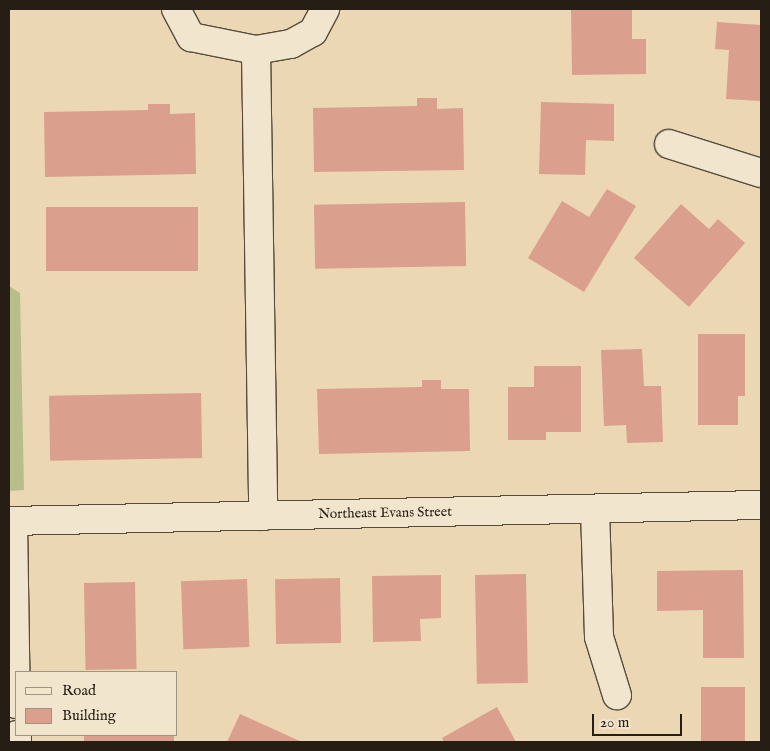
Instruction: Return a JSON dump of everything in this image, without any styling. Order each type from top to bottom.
[{"type":"street","points":[[176,9],[191,38],[256,50],[291,44],[313,32],[325,9]]},
{"type":"street","points":[[256,50],[263,516]]},
{"type":"street","points":[[669,144],[761,173]]},
{"type":"street","name":"Northeast Evans Street","points":[[11,521],[761,505]]},
{"type":"street","points":[[595,509],[599,637],[617,695]]},
{"type":"street","points":[[11,521],[15,671]]},
{"type":"green space","points":[[9,286],[20,293],[24,490],[9,491]]},
{"type":"building","points":[[571,9],[632,9],[632,39],[646,39],[646,74],[572,75]]},
{"type":"building","points":[[717,22],[761,25],[761,101],[726,99],[729,50],[715,49]]},
{"type":"building","points":[[417,98],[437,98],[437,109],[463,108],[464,170],[314,172],[313,108],[417,106]]},
{"type":"building","points":[[541,102],[614,104],[614,141],[586,140],[585,175],[539,174]]},
{"type":"building","points":[[148,104],[170,104],[170,114],[195,113],[196,174],[45,177],[44,112],[148,110]]},
{"type":"building","points":[[607,189],[636,206],[584,292],[528,258],[562,201],[589,217]]},
{"type":"building","points":[[465,202],[466,266],[315,269],[314,205]]},
{"type":"building","points":[[681,204],[709,229],[718,219],[745,243],[689,307],[634,258]]},
{"type":"building","points":[[46,207],[198,207],[198,271],[46,271]]},
{"type":"building","points":[[698,334],[745,334],[745,396],[738,396],[738,425],[698,425]]},
{"type":"building","points":[[642,349],[644,386],[661,386],[663,442],[627,443],[626,425],[604,426],[601,350]]},
{"type":"building","points":[[534,366],[581,366],[581,432],[546,432],[546,440],[508,440],[508,387],[534,387]]},
{"type":"building","points":[[422,380],[441,380],[441,389],[469,389],[470,451],[319,454],[317,389],[422,387]]},
{"type":"building","points":[[201,393],[202,458],[50,461],[49,396]]},
{"type":"building","points":[[743,570],[744,658],[703,658],[703,610],[657,611],[657,571]]},
{"type":"building","points":[[526,574],[528,683],[477,684],[475,575]]},
{"type":"building","points":[[441,575],[441,618],[420,619],[421,641],[373,642],[372,576]]},
{"type":"building","points":[[340,578],[341,643],[276,644],[275,579]]},
{"type":"building","points":[[247,579],[249,647],[183,649],[181,581]]},
{"type":"building","points":[[135,582],[137,669],[86,670],[84,583]]},
{"type":"building","points":[[701,687],[745,687],[745,742],[701,742]]},
{"type":"building","points":[[497,707],[516,742],[444,742],[442,738]]},
{"type":"building","points":[[240,714],[302,742],[227,742]]},
{"type":"building","points":[[84,736],[174,736],[174,742],[84,742]]}]
